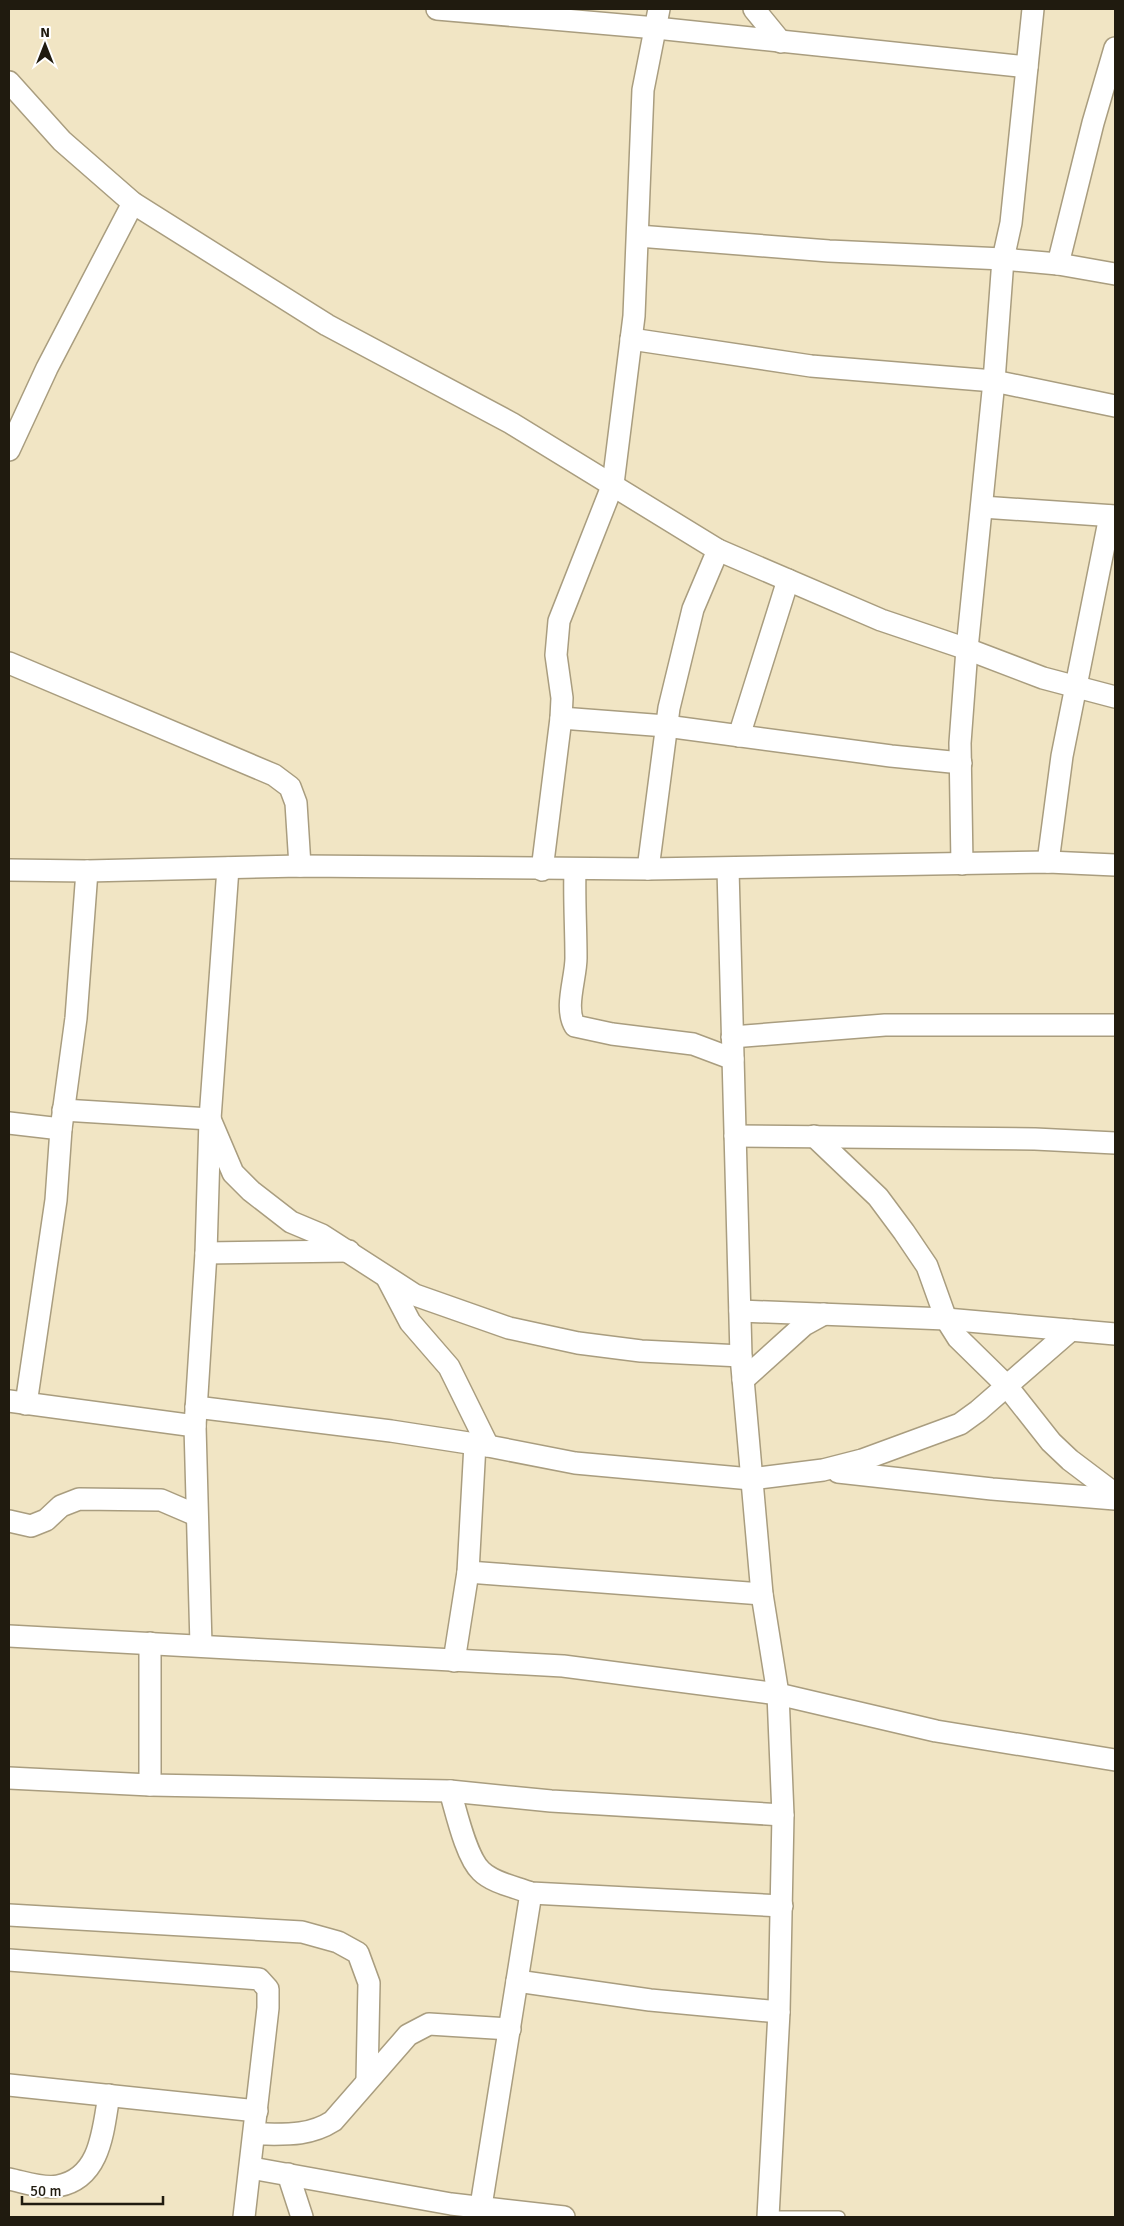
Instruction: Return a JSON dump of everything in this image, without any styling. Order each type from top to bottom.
[{"type":"street","points":[[437,9],[657,18],[781,42],[1027,67]]},
{"type":"street","points":[[754,9],[781,42]]},
{"type":"street","points":[[962,864],[960,743],[967,649],[994,381],[1003,260],[1011,223],[1033,9]]},
{"type":"street","points":[[542,870],[561,718],[562,698],[556,655],[560,621],[613,484],[634,316],[644,90],[657,18]]},
{"type":"street","points":[[1058,264],[1093,123],[1115,48]]},
{"type":"street","points":[[9,82],[62,141],[133,203],[327,325],[512,424],[613,484],[718,550],[881,620],[967,649],[1043,678],[1115,697]]},
{"type":"street","points":[[9,450],[47,368],[133,203]]},
{"type":"street","points":[[638,236],[829,251],[1058,264],[1115,274]]},
{"type":"street","points":[[631,339],[812,366],[994,381],[1115,406]]},
{"type":"street","points":[[982,507],[1112,516],[1062,756],[1048,862]]},
{"type":"street","points":[[648,869],[669,708],[693,609],[718,550]]},
{"type":"street","points":[[739,736],[788,580]]},
{"type":"street","points":[[9,663],[274,774],[290,787],[296,802],[300,866]]},
{"type":"street","points":[[561,718],[666,726],[891,756],[961,763]]},
{"type":"street","points":[[9,870],[88,871],[300,866],[542,870],[728,869],[1048,862],[1115,865]]},
{"type":"street","points":[[201,1645],[196,1515],[195,1417],[206,1253],[210,1119],[228,868]]},
{"type":"street","points":[[575,869],[576,959],[571,1009],[572,1021],[575,1026],[612,1034],[693,1044],[733,1060]]},
{"type":"street","points":[[728,869],[741,1356],[762,1594],[778,1694],[783,1814],[779,2012],[768,2217]]},
{"type":"street","points":[[88,871],[76,1018],[62,1119],[56,1200],[17,1402],[391,1431],[482,1445],[575,1463],[751,1479],[823,1470],[862,1460],[960,1424],[978,1411],[1070,1330]]},
{"type":"street","points":[[732,1037],[885,1025],[1115,1025]]},
{"type":"street","points":[[9,1123],[62,1119],[210,1119]]},
{"type":"street","points":[[210,1119],[233,1173],[250,1191],[291,1222],[322,1235],[422,1298],[509,1328],[578,1343],[641,1351],[741,1356]]},
{"type":"street","points":[[735,1136],[1035,1139],[1115,1143]]},
{"type":"street","points":[[814,1136],[878,1197],[904,1232],[927,1266],[946,1320],[958,1338],[1006,1385],[1051,1442],[1070,1460],[1115,1494]]},
{"type":"street","points":[[206,1253],[349,1251]]},
{"type":"street","points":[[386,1277],[410,1322],[448,1367],[482,1445],[468,1572],[454,1660]]},
{"type":"street","points":[[740,1311],[946,1320],[1115,1334]]},
{"type":"street","points":[[743,1380],[804,1325],[824,1314]]},
{"type":"street","points":[[823,1470],[992,1489],[1115,1499]]},
{"type":"street","points":[[9,1521],[31,1526],[46,1520],[60,1506],[79,1499],[161,1500],[196,1515]]},
{"type":"street","points":[[468,1572],[762,1594]]},
{"type":"street","points":[[9,1636],[563,1666],[778,1694],[836,1706],[936,1731],[1115,1760]]},
{"type":"street","points":[[150,1643],[150,1785]]},
{"type":"street","points":[[9,1778],[150,1785],[450,1791],[550,1800],[783,1814]]},
{"type":"street","points":[[450,1791],[469,1851],[481,1871],[502,1883],[531,1893],[782,1906]]},
{"type":"street","points":[[481,2206],[531,1893]]},
{"type":"street","points":[[9,1915],[136,1924],[302,1932],[338,1942],[358,1953],[369,1983],[367,2080]]},
{"type":"street","points":[[9,1960],[260,1978],[268,1988],[268,2008],[244,2217]]},
{"type":"street","points":[[517,1981],[650,2000],[779,2012]]},
{"type":"street","points":[[255,2134],[302,2134],[320,2129],[333,2121],[408,2035],[429,2024],[510,2029]]},
{"type":"street","points":[[9,2084],[257,2111]]},
{"type":"street","points":[[9,2179],[57,2186],[77,2180],[93,2161],[101,2143],[108,2096]]},
{"type":"street","points":[[251,2168],[288,2174],[450,2210],[481,2206],[564,2217]]},
{"type":"street","points":[[288,2174],[302,2217]]},
{"type":"lane","points":[[768,2217],[840,2217]]}]
